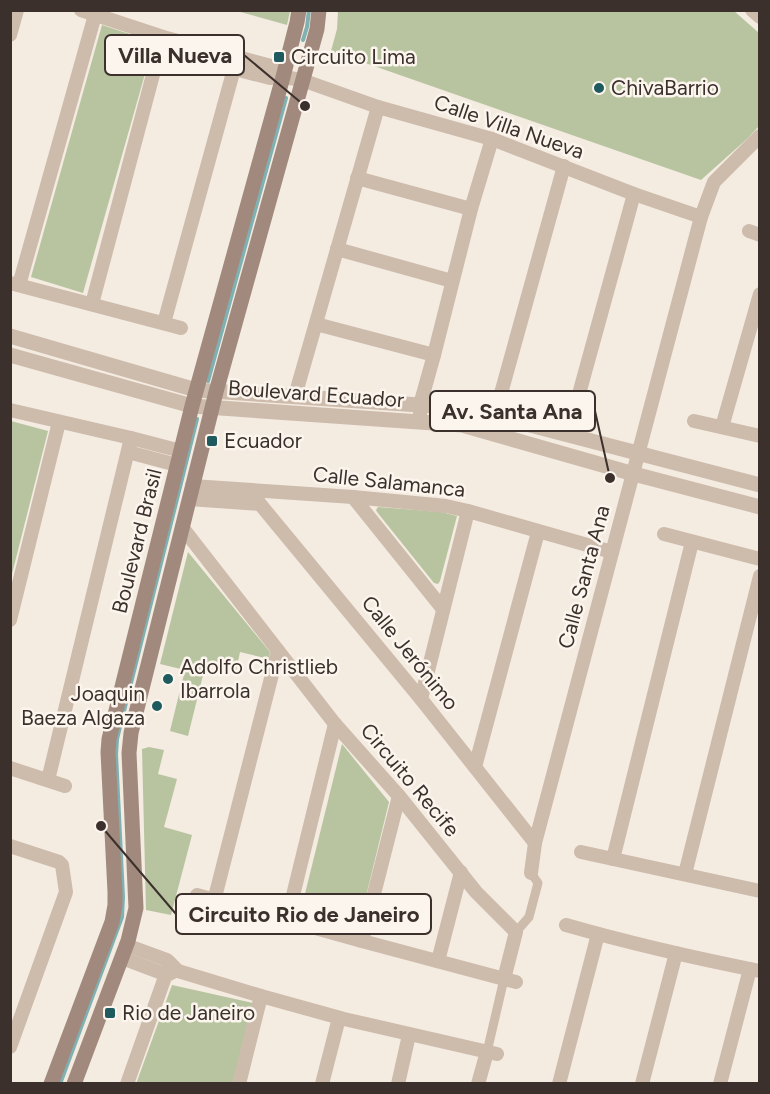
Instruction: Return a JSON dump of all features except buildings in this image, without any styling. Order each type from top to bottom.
[{"type":"main road","name":"Boulevard Brasil","points":[[51,1083],[112,922],[115,905],[108,752],[110,739],[196,390],[284,77],[299,10]]},
{"type":"main road","name":"Boulevard Brasil","points":[[74,1083],[124,952],[136,908],[129,744],[216,392],[317,29],[319,10]]},
{"type":"street","points":[[10,35],[17,10]]},
{"type":"street","points":[[752,10],[759,17]]},
{"type":"street","points":[[164,323],[236,63],[88,13],[15,284],[181,328]]},
{"type":"street","points":[[92,304],[163,38]]},
{"type":"street","name":"Calle Villa Nueva","points":[[236,63],[270,78],[284,77],[302,80],[378,107],[492,139],[634,194],[701,217]]},
{"type":"street","points":[[295,396],[378,107]]},
{"type":"street","name":"Calle Santa Ana","points":[[531,873],[535,843],[701,217],[714,182],[759,136]]},
{"type":"street","points":[[420,422],[420,405],[471,209],[492,139]]},
{"type":"street","points":[[495,415],[564,166]]},
{"type":"street","points":[[357,178],[471,209]]},
{"type":"street","points":[[568,434],[634,194]]},
{"type":"street","points":[[337,249],[452,281]]},
{"type":"street","points":[[722,427],[759,294]]},
{"type":"street","points":[[316,324],[434,355]]},
{"type":"street","name":"Boulevard Ecuador","points":[[10,336],[196,390],[465,408],[759,484]]},
{"type":"street","name":"Boulevard Ecuador","points":[[10,355],[192,406],[462,425],[759,507]]},
{"type":"street","points":[[10,411],[59,422],[129,445],[179,458]]},
{"type":"street","points":[[694,421],[759,436]]},
{"type":"street","points":[[10,620],[59,422]]},
{"type":"street","points":[[48,780],[129,445]]},
{"type":"street","name":"Calle Salamanca","points":[[191,492],[251,490],[446,506],[612,552]]},
{"type":"street","name":"Calle Jerónimo","points":[[251,490],[535,843]]},
{"type":"street","points":[[191,492],[260,504]]},
{"type":"street","points":[[353,497],[443,609]]},
{"type":"street","points":[[421,699],[468,511]]},
{"type":"street","name":"Circuito Recife","points":[[182,527],[335,724],[399,796],[476,891],[516,932]]},
{"type":"street","points":[[475,767],[538,532]]},
{"type":"street","points":[[664,534],[759,558]]},
{"type":"street","points":[[613,858],[693,542]]},
{"type":"street","points":[[685,874],[759,576]]},
{"type":"street","points":[[214,901],[278,651]]},
{"type":"street","points":[[286,920],[335,724]]},
{"type":"street","points":[[10,768],[65,786]]},
{"type":"street","points":[[362,941],[399,796]]},
{"type":"street","points":[[10,846],[62,865],[66,892],[10,1047]]},
{"type":"street","points":[[581,852],[759,888]]},
{"type":"street","points":[[438,961],[460,872]]},
{"type":"street","points":[[478,1083],[492,1053],[510,980],[516,932],[529,917],[538,883],[531,873]]},
{"type":"street","points":[[197,896],[510,980]]},
{"type":"street","points":[[566,925],[755,970],[720,1083]]},
{"type":"street","points":[[559,1083],[598,934]]},
{"type":"street","points":[[124,952],[171,969],[339,1018],[492,1053]]},
{"type":"street","points":[[642,1083],[676,953]]},
{"type":"street","points":[[127,1083],[171,969]]},
{"type":"street","points":[[239,1083],[261,996]]},
{"type":"street","points":[[322,1083],[339,1018]]},
{"type":"street","points":[[398,1083],[409,1035]]},
{"type":"green space","points":[[237,11],[290,11],[287,25]]},
{"type":"green space","name":"ChivaBarrio","points":[[338,11],[734,11],[759,33],[759,126],[701,180],[331,51],[337,29]]},
{"type":"green space","points":[[102,25],[154,42],[83,293],[31,277]]},
{"type":"green space","points":[[10,421],[48,431],[11,578]]},
{"type":"green space","points":[[378,507],[441,512],[457,516],[438,584],[434,583],[377,512]]},
{"type":"green space","points":[[188,552],[270,652],[269,659],[240,652],[236,671],[206,663],[188,736],[170,731],[185,670],[160,664]]},
{"type":"green space","points":[[342,744],[389,802],[359,925],[352,928],[300,914]]},
{"type":"green space","points":[[149,747],[164,750],[158,774],[177,779],[164,827],[192,835],[171,915],[146,910],[142,749]]},
{"type":"green space","points":[[172,985],[253,1003],[233,1083],[136,1084]]},
{"type":"waterway","points":[[303,40],[309,10]]},
{"type":"waterway","points":[[208,381],[286,98]]},
{"type":"waterway","points":[[60,1084],[122,917],[117,739],[197,419]]},
{"type":"place","name":"Circuito Lima","points":[[279,57]]},
{"type":"place","name":"ChivaBarrio","points":[[599,88]]},
{"type":"place","name":"Villa Nueva","points":[[305,106]]},
{"type":"place","name":"Ecuador","points":[[212,441]]},
{"type":"place","name":"Av. Santa Ana","points":[[610,478]]},
{"type":"place","name":"Adolfo Christlieb Ibarrola","points":[[168,679]]},
{"type":"place","name":"Joaquin Baeza Algaza","points":[[157,706]]},
{"type":"place","name":"Circuito Rio de Janeiro","points":[[101,826]]},
{"type":"place","name":"Rio de Janeiro","points":[[110,1013]]}]
